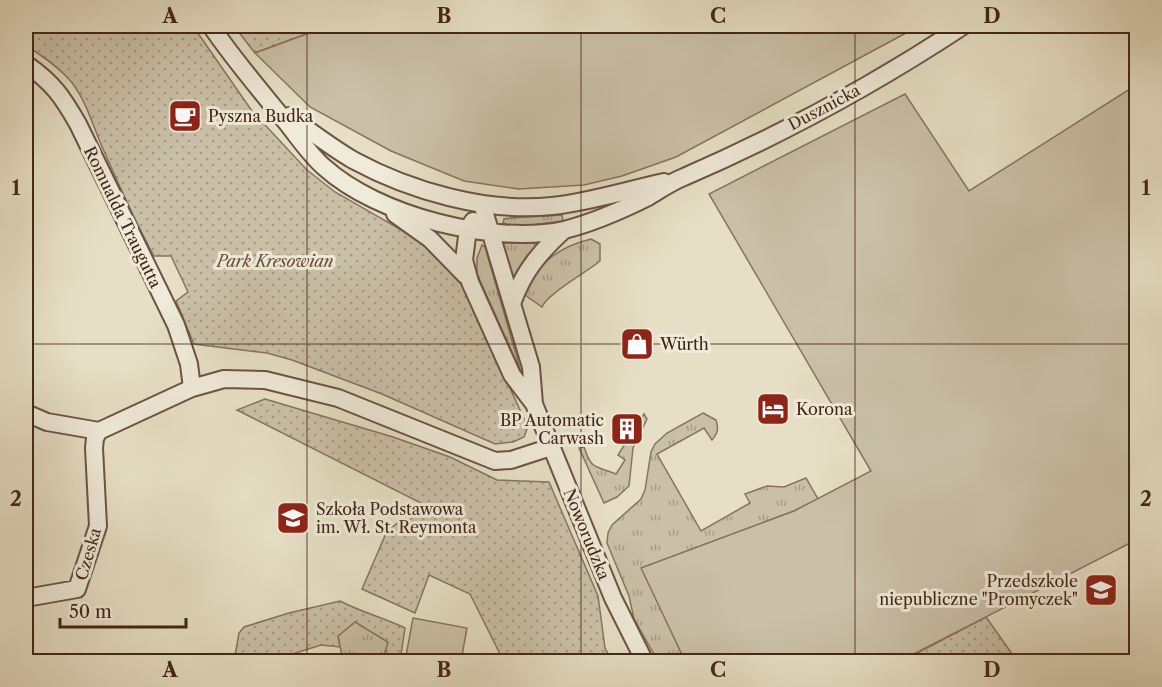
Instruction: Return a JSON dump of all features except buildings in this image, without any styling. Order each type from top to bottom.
[{"type":"street","points":[[211,26],[249,77],[323,167],[430,239],[470,282]]},
{"type":"street","name":"Dusznicka","points":[[377,202],[468,230],[530,235],[564,230],[618,211],[735,154],[853,93],[963,26]]},
{"type":"street","name":"Romualda Traugutta","points":[[26,64],[45,78],[62,96],[78,124],[176,325],[189,364],[192,388]]},
{"type":"street","name":"Dusznicka","points":[[271,103],[352,159],[378,172],[427,190],[482,204],[512,208],[552,206],[680,179]]},
{"type":"street","points":[[468,230],[482,204]]},
{"type":"street","name":"Noworudzka","points":[[482,204],[531,367],[534,404]]},
{"type":"street","name":"Noworudzka","points":[[468,230],[464,260],[470,282],[512,375],[534,404],[613,598],[645,662]]},
{"type":"street","points":[[512,304],[524,274],[544,249],[564,230]]},
{"type":"street","points":[[26,413],[47,422],[99,431],[192,388],[224,380],[265,380],[338,398],[495,461],[517,459],[551,447]]},
{"type":"street","name":"Czeska","points":[[26,598],[77,589],[98,526],[94,448],[95,438],[99,431]]},
{"type":"green space","name":"Park Kresowian","points":[[26,26],[193,26],[252,111],[307,170],[335,192],[426,244],[451,269],[463,286],[526,423],[527,429],[524,437],[513,442],[495,444],[382,394],[292,360],[267,353],[194,344],[176,301],[188,292],[171,256],[154,256],[119,186],[83,100],[73,84],[62,73],[26,46]]},
{"type":"green space","points":[[234,26],[328,26],[255,53]]},
{"type":"green space","points":[[328,26],[919,26],[676,157],[622,176],[584,185],[519,189],[464,181],[391,151],[310,107],[255,53]]},
{"type":"green space","points":[[1136,85],[1136,540],[900,661],[685,661],[641,568],[794,511],[871,471],[709,194],[905,94],[969,191]]},
{"type":"green space","points":[[562,215],[563,221],[541,224],[525,226],[503,223],[504,219],[510,218]]},
{"type":"green space","points":[[591,239],[600,244],[600,261],[551,296],[542,307],[525,295],[535,274],[550,258],[579,242]]},
{"type":"green space","points":[[504,243],[534,243],[537,248],[515,276],[510,277],[502,245]]},
{"type":"green space","points":[[482,245],[485,247],[521,372],[477,274],[477,258]]},
{"type":"green space","points":[[265,399],[393,437],[450,457],[497,480],[549,482],[598,596],[605,648],[612,661],[501,661],[502,658],[470,594],[429,575],[415,613],[362,589],[387,531],[423,504],[237,410]]},
{"type":"green space","points":[[703,413],[716,420],[717,431],[712,440],[704,428],[657,454],[701,531],[750,503],[745,494],[767,486],[784,487],[806,478],[818,499],[794,511],[642,568],[685,661],[658,661],[634,619],[629,596],[607,543],[608,533],[612,525],[641,499],[645,490],[651,452],[655,444],[667,433]]},
{"type":"green space","points":[[644,414],[647,419],[633,448],[629,486],[617,497],[604,503],[579,448],[584,447],[592,464],[616,474],[625,460],[618,455]]},
{"type":"green space","points":[[340,601],[405,628],[400,661],[383,661],[388,642],[355,622],[338,636],[340,647],[321,645],[275,661],[234,661],[239,633],[244,627]]},
{"type":"green space","points":[[986,617],[1017,661],[900,662]]},
{"type":"green space","points":[[413,618],[467,628],[461,661],[405,661]]},
{"type":"green space","points":[[355,621],[388,642],[383,661],[343,661],[338,636]]},
{"type":"place","name":"Pyszna Budka","points":[[185,116]]},
{"type":"place","name":"Würth","points":[[637,344]]},
{"type":"place","name":"Korona","points":[[773,409]]},
{"type":"place","name":"BP Automatic Carwash","points":[[627,429]]},
{"type":"place","name":"Szkoła Podstawowa im. Wł. St. Reymonta","points":[[293,518]]},
{"type":"place","name":"Przedszkole niepubliczne \"Promyczek\"","points":[[1101,590]]}]
